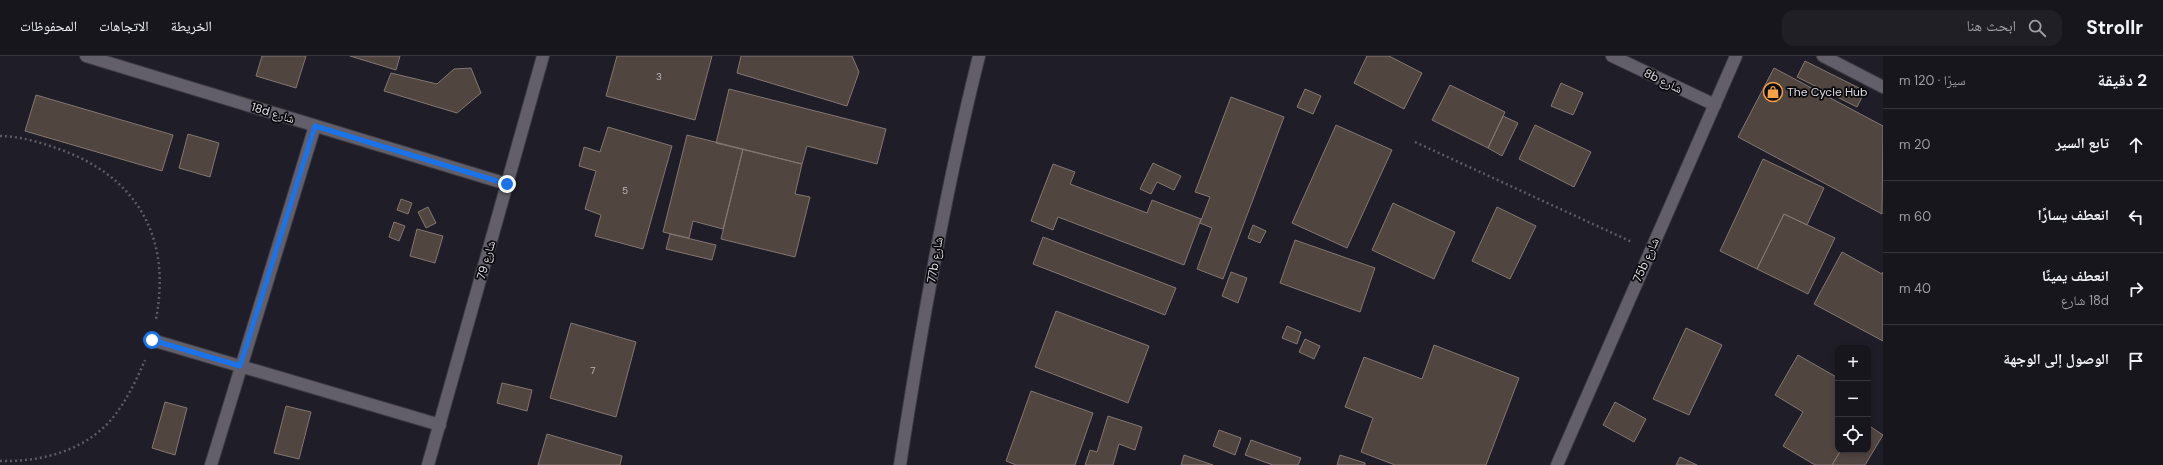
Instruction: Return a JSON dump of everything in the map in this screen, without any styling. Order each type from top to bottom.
[{"type":"street","name":"18d شارع","points":[[86,56],[507,184]]},
{"type":"street","name":"شارع 79","points":[[428,465],[543,56]]},
{"type":"street","name":"77b شارع","points":[[900,465],[915,368],[940,229],[979,56]]},
{"type":"street","name":"8b شارع","points":[[1612,56],[1715,106]]},
{"type":"street","name":"75b شارع","points":[[1557,465],[1736,56]]},
{"type":"street","points":[[1823,56],[1883,86]]},
{"type":"street","points":[[210,465],[315,126]]},
{"type":"street","points":[[152,340],[440,425]]},
{"type":"path","points":[[0,136],[40,143],[91,162],[109,174],[125,189],[139,206],[149,225],[156,246],[160,267],[157,314],[152,340],[138,376],[110,422],[92,436],[68,450],[44,458],[19,461],[0,461]]},
{"type":"path","points":[[1414,142],[1650,250]]},
{"type":"building","points":[[262,56],[306,56],[296,88],[256,76]]},
{"type":"building","points":[[350,56],[400,56],[396,70]]},
{"type":"building","points":[[617,56],[712,56],[695,120],[606,96]]},
{"type":"building","points":[[741,56],[852,56],[859,72],[847,106],[737,73]]},
{"type":"building","points":[[1367,56],[1389,56],[1422,73],[1404,109],[1354,83]]},
{"type":"building","points":[[1805,61],[1865,91],[1857,107],[1797,77]]},
{"type":"building","points":[[471,68],[481,93],[457,113],[384,91],[391,73],[437,84],[454,69]]},
{"type":"building","points":[[1774,68],[1883,126],[1882,214],[1738,137]]},
{"type":"building","points":[[1561,83],[1583,93],[1573,115],[1551,106]]},
{"type":"building","points":[[1450,85],[1505,112],[1488,148],[1432,120]]},
{"type":"building","points":[[729,89],[886,129],[877,164],[807,146],[802,164],[716,143]]},
{"type":"building","points":[[1305,89],[1321,96],[1313,114],[1297,107]]},
{"type":"building","points":[[36,95],[173,135],[162,171],[25,131]]},
{"type":"building","points":[[1231,97],[1284,117],[1223,279],[1197,269],[1212,228],[1200,223],[1210,197],[1195,192]]},
{"type":"building","points":[[1503,116],[1518,123],[1502,156],[1488,148]]},
{"type":"building","points":[[1336,125],[1392,150],[1347,248],[1292,223]]},
{"type":"building","points":[[1535,125],[1591,152],[1574,187],[1519,159]]},
{"type":"building","points":[[608,127],[672,146],[643,249],[595,236],[601,215],[585,209],[596,171],[579,166],[584,147],[600,152]]},
{"type":"building","points":[[188,134],[219,143],[210,177],[179,168]]},
{"type":"building","points":[[687,135],[743,149],[723,229],[693,221],[689,238],[663,232]]},
{"type":"building","points":[[743,149],[802,164],[795,194],[810,197],[795,257],[721,239]]},
{"type":"building","points":[[1763,159],[1824,188],[1807,225],[1784,214],[1757,269],[1720,251]]},
{"type":"building","points":[[1153,163],[1181,176],[1174,190],[1157,182],[1151,194],[1140,189]]},
{"type":"building","points":[[1053,164],[1075,172],[1070,184],[1147,213],[1152,200],[1201,219],[1184,265],[1058,217],[1053,230],[1031,221]]},
{"type":"building","points":[[401,199],[412,203],[408,214],[397,210]]},
{"type":"building","points":[[1393,203],[1455,232],[1434,279],[1372,250]]},
{"type":"building","points":[[428,207],[436,223],[426,228],[418,212]]},
{"type":"building","points":[[1497,207],[1536,226],[1510,279],[1472,261]]},
{"type":"building","points":[[1784,214],[1835,238],[1808,294],[1757,269]]},
{"type":"building","points":[[394,222],[405,226],[399,241],[389,237]]},
{"type":"building","points":[[1253,225],[1266,231],[1260,243],[1248,238]]},
{"type":"building","points":[[417,229],[443,236],[435,263],[410,256]]},
{"type":"building","points":[[670,234],[716,245],[712,260],[666,249]]},
{"type":"building","points":[[1043,237],[1176,288],[1165,315],[1033,264]]},
{"type":"building","points":[[1295,240],[1375,268],[1360,312],[1280,283]]},
{"type":"building","points":[[1842,252],[1882,274],[1883,272],[1883,341],[1814,304]]},
{"type":"building","points":[[1231,272],[1247,278],[1238,303],[1222,296]]},
{"type":"building","points":[[1056,311],[1149,346],[1128,403],[1035,367]]},
{"type":"building","points":[[571,323],[636,342],[616,417],[550,398]]},
{"type":"building","points":[[1287,326],[1301,332],[1297,344],[1282,338]]},
{"type":"building","points":[[1686,328],[1722,345],[1689,415],[1653,399]]},
{"type":"building","points":[[1305,339],[1320,346],[1314,359],[1299,352]]},
{"type":"building","points":[[1434,345],[1519,378],[1486,465],[1395,465],[1361,452],[1373,418],[1345,407],[1364,357],[1422,379]]},
{"type":"building","points":[[1798,355],[1835,376],[1835,453],[1839,453],[1832,465],[1815,465],[1783,446],[1803,412],[1775,395]]},
{"type":"building","points":[[502,383],[532,390],[527,411],[497,403]]},
{"type":"building","points":[[1031,391],[1093,413],[1075,465],[1016,465],[1006,461]]},
{"type":"building","points":[[165,402],[187,408],[175,455],[152,448]]},
{"type":"building","points":[[1615,402],[1646,419],[1634,442],[1603,425]]},
{"type":"building","points":[[286,406],[311,412],[299,459],[274,453]]},
{"type":"building","points":[[1108,416],[1142,427],[1135,450],[1119,444],[1113,465],[1085,465],[1090,450],[1097,452]]},
{"type":"building","points":[[1871,427],[1883,435],[1865,465],[1832,465],[1839,453],[1871,453]]},
{"type":"building","points":[[1219,430],[1241,438],[1235,455],[1213,446]]},
{"type":"building","points":[[547,434],[622,456],[620,465],[538,465]]},
{"type":"building","points":[[1251,440],[1301,458],[1298,465],[1273,465],[1245,455]]},
{"type":"building","points":[[1184,455],[1213,465],[1181,465]]},
{"type":"building","points":[[1340,455],[1365,463],[1365,465],[1337,465]]},
{"type":"building","points":[[1680,457],[1697,465],[1676,465]]},
{"type":"place","name":"The Cycle Hub","points":[[1773,92]]},
{"type":"route","points":[[152,340],[240,366],[315,126],[507,184]]}]
